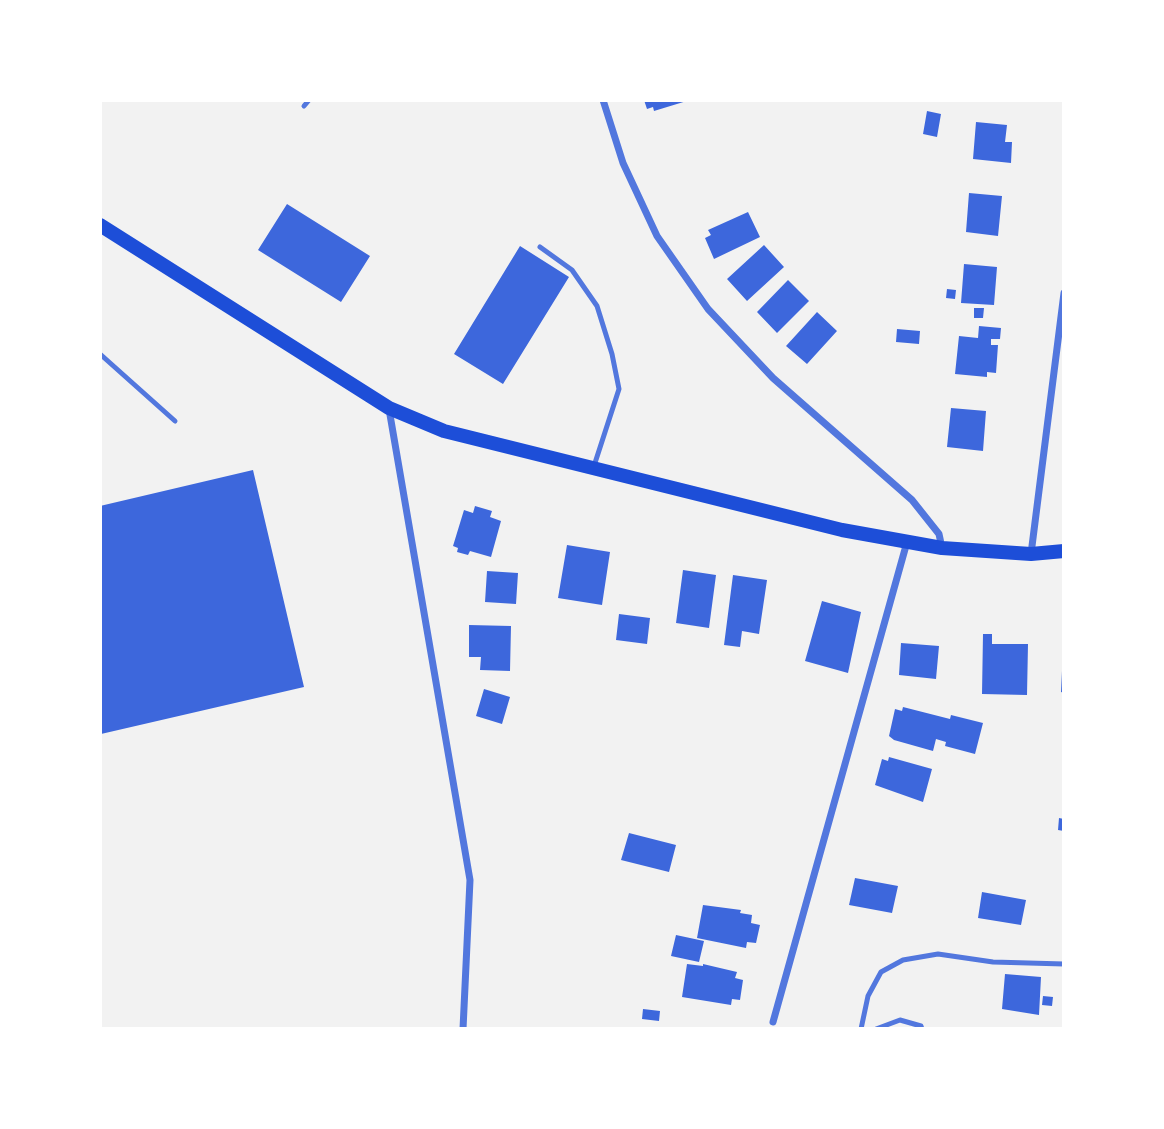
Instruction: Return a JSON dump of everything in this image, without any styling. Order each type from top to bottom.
[{"type":"main road","points":[[100,225],[389,408],[444,430],[794,519],[907,542],[942,548],[1031,554],[1064,551]]},
{"type":"street","points":[[603,100],[624,163],[657,236],[708,309],[773,378],[912,500],[939,534],[942,548]]},
{"type":"street","points":[[1031,554],[1064,293]]},
{"type":"street","points":[[389,408],[470,880],[463,1029]]},
{"type":"street","points":[[772,1026],[907,542]]},
{"type":"lane","points":[[304,106],[309,100]]},
{"type":"lane","points":[[540,247],[572,270],[597,306],[612,354],[619,389],[593,469]]},
{"type":"lane","points":[[100,354],[175,421]]},
{"type":"lane","points":[[861,1029],[868,996],[881,972],[903,960],[938,954],[993,962],[1064,964]]},
{"type":"lane","points":[[876,1029],[900,1020],[921,1026],[922,1029]]},
{"type":"building","points":[[644,100],[690,100],[654,111],[653,107],[647,109]]},
{"type":"building","points":[[927,111],[941,114],[937,137],[923,134]]},
{"type":"building","points":[[976,122],[1007,125],[1005,142],[1012,142],[1011,163],[973,159]]},
{"type":"building","points":[[969,193],[1002,196],[998,236],[966,232]]},
{"type":"building","points":[[287,204],[370,256],[341,302],[258,250]]},
{"type":"building","points":[[748,212],[760,237],[714,259],[705,238],[711,235],[708,230]]},
{"type":"building","points":[[764,245],[784,267],[747,301],[727,279]]},
{"type":"building","points":[[520,246],[569,277],[503,384],[454,354]]},
{"type":"building","points":[[964,264],[997,267],[994,305],[961,303]]},
{"type":"building","points":[[788,280],[809,301],[777,333],[757,312]]},
{"type":"building","points":[[947,289],[956,290],[955,299],[946,298]]},
{"type":"building","points":[[974,308],[984,308],[983,318],[974,318]]},
{"type":"building","points":[[817,312],[837,331],[807,364],[786,346]]},
{"type":"building","points":[[979,326],[1001,328],[1000,339],[991,339],[991,345],[998,345],[996,373],[987,372],[987,377],[955,374],[959,336],[978,338]]},
{"type":"building","points":[[897,329],[920,331],[919,344],[896,342]]},
{"type":"building","points":[[951,408],[986,411],[983,451],[947,447]]},
{"type":"building","points":[[253,470],[304,687],[101,734],[100,506]]},
{"type":"building","points":[[475,506],[492,511],[490,517],[501,521],[491,557],[470,551],[468,555],[457,552],[458,548],[453,546],[464,510],[473,513]]},
{"type":"building","points":[[567,545],[610,552],[602,605],[558,598]]},
{"type":"building","points":[[683,570],[716,575],[709,628],[676,623]]},
{"type":"building","points":[[487,571],[518,573],[516,604],[485,602]]},
{"type":"building","points":[[733,575],[767,580],[759,634],[742,631],[740,647],[724,645]]},
{"type":"building","points":[[822,601],[861,612],[848,673],[805,661]]},
{"type":"building","points":[[619,614],[650,618],[647,644],[616,640]]},
{"type":"building","points":[[469,625],[511,626],[510,671],[480,670],[481,657],[469,657]]},
{"type":"building","points":[[983,634],[992,634],[992,644],[1028,644],[1027,695],[982,694]]},
{"type":"building","points":[[901,643],[939,646],[936,679],[899,675]]},
{"type":"building","points":[[1064,671],[1064,693],[1061,692]]},
{"type":"building","points":[[484,689],[510,697],[502,724],[476,716]]},
{"type":"building","points":[[903,707],[950,719],[951,715],[983,723],[975,754],[945,746],[946,742],[936,739],[933,751],[894,740],[889,736],[895,709],[902,711]]},
{"type":"building","points":[[889,757],[932,769],[923,802],[875,785],[882,759],[888,761]]},
{"type":"building","points":[[1059,818],[1064,819],[1064,831],[1058,830]]},
{"type":"building","points":[[629,833],[676,845],[669,872],[621,860]]},
{"type":"building","points":[[855,878],[898,886],[892,913],[849,905]]},
{"type":"building","points":[[982,892],[1026,900],[1021,925],[978,918]]},
{"type":"building","points":[[703,905],[741,910],[740,913],[752,915],[751,923],[760,925],[756,943],[747,942],[746,948],[697,938]]},
{"type":"building","points":[[676,935],[704,941],[699,962],[671,956]]},
{"type":"building","points":[[687,964],[703,964],[737,972],[735,978],[743,980],[740,1000],[732,999],[731,1005],[682,997]]},
{"type":"building","points":[[1005,974],[1041,977],[1039,1015],[1002,1009]]},
{"type":"building","points":[[1043,996],[1053,997],[1052,1006],[1042,1005]]},
{"type":"building","points":[[643,1009],[660,1011],[659,1021],[642,1019]]}]
